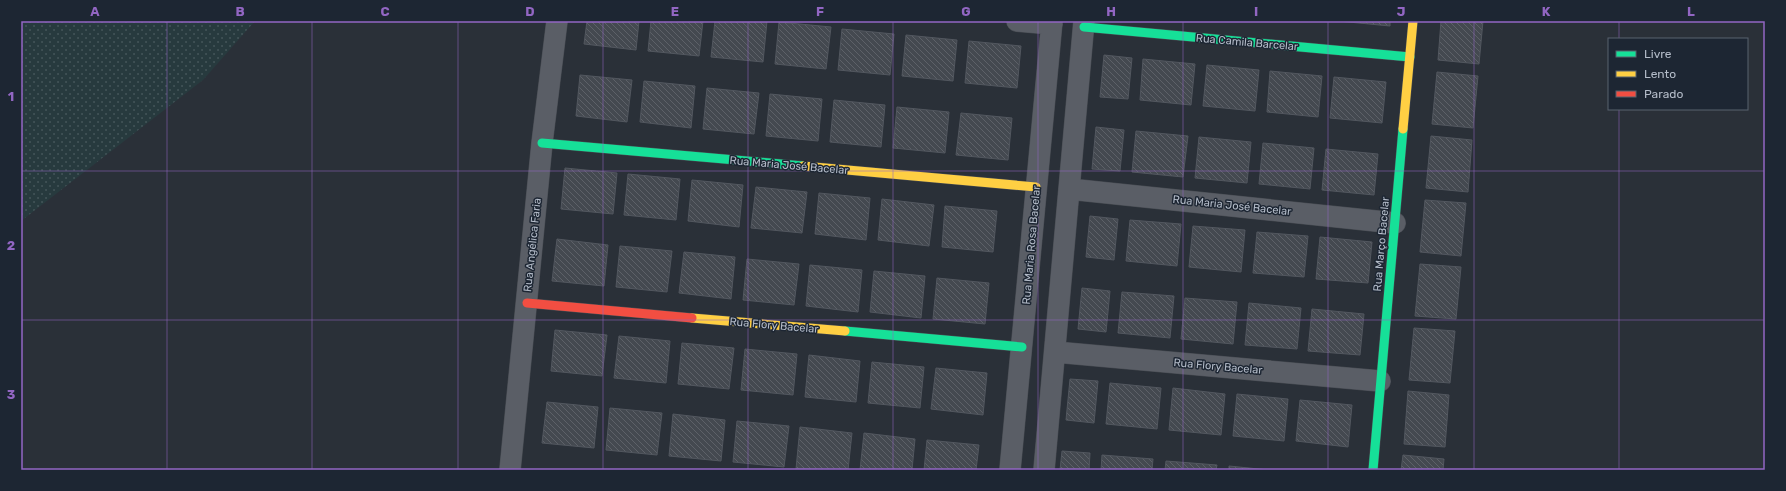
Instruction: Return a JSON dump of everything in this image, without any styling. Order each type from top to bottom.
[{"type":"street","name":"Rua Angélica Faria","points":[[510,470],[542,142],[557,21]]},
{"type":"street","points":[[1017,21],[1052,23]]},
{"type":"street","name":"Rua Março Bacelar","points":[[1373,470],[1413,21]]},
{"type":"street","name":"Rua Maria Rosa Bacelar","points":[[1010,470],[1052,23]]},
{"type":"street","points":[[1044,470],[1084,24]]},
{"type":"street","name":"Rua Camila Barcelar","points":[[1084,24],[1410,57]]},
{"type":"street","name":"Rua Maria José Bacelar","points":[[542,142],[1036,187]]},
{"type":"street","name":"Rua Maria José Bacelar","points":[[1069,189],[1395,223]]},
{"type":"street","name":"Rua Flory Bacelar","points":[[527,303],[1022,347]]},
{"type":"street","name":"Rua Flory Bacelar","points":[[1055,352],[1380,381]]},
{"type":"green space","points":[[21,21],[255,21],[203,80],[21,221]]},
{"type":"building","points":[[587,21],[639,21],[636,50],[584,44]]},
{"type":"building","points":[[651,21],[703,21],[699,56],[648,51]]},
{"type":"building","points":[[715,21],[767,21],[763,62],[711,57]]},
{"type":"building","points":[[1338,21],[1390,21],[1390,26]]},
{"type":"building","points":[[1441,21],[1483,21],[1479,64],[1438,60]]},
{"type":"building","points":[[779,22],[831,27],[826,69],[775,64]]},
{"type":"building","points":[[842,29],[894,34],[890,75],[838,70]]},
{"type":"building","points":[[906,35],[957,40],[953,81],[902,76]]},
{"type":"building","points":[[969,41],[1021,46],[1017,88],[965,83]]},
{"type":"building","points":[[1104,55],[1132,58],[1128,99],[1100,97]]},
{"type":"building","points":[[1143,59],[1195,64],[1191,105],[1140,100]]},
{"type":"building","points":[[1207,65],[1259,70],[1255,111],[1203,106]]},
{"type":"building","points":[[1270,71],[1322,76],[1318,117],[1267,112]]},
{"type":"building","points":[[1437,72],[1478,76],[1473,128],[1432,124]]},
{"type":"building","points":[[580,75],[632,80],[627,122],[576,116]]},
{"type":"building","points":[[1334,77],[1386,82],[1382,123],[1330,118]]},
{"type":"building","points":[[644,81],[695,86],[691,128],[640,122]]},
{"type":"building","points":[[707,88],[759,93],[754,134],[703,129]]},
{"type":"building","points":[[770,94],[822,99],[818,141],[766,136]]},
{"type":"building","points":[[834,100],[885,105],[881,147],[830,142]]},
{"type":"building","points":[[897,107],[949,112],[945,153],[893,148]]},
{"type":"building","points":[[961,113],[1012,118],[1008,160],[956,155]]},
{"type":"building","points":[[1096,127],[1124,130],[1120,171],[1092,169]]},
{"type":"building","points":[[1136,131],[1188,136],[1183,177],[1132,172]]},
{"type":"building","points":[[1431,136],[1472,140],[1468,192],[1426,188]]},
{"type":"building","points":[[1199,137],[1251,142],[1247,183],[1195,178]]},
{"type":"building","points":[[1263,143],[1314,148],[1310,189],[1259,184]]},
{"type":"building","points":[[1326,149],[1378,154],[1374,195],[1322,190]]},
{"type":"building","points":[[565,168],[617,173],[613,214],[561,209]]},
{"type":"building","points":[[628,174],[680,179],[676,220],[624,215]]},
{"type":"building","points":[[692,180],[743,185],[739,227],[688,221]]},
{"type":"building","points":[[756,187],[807,192],[802,233],[751,228]]},
{"type":"building","points":[[819,193],[870,198],[866,240],[815,234]]},
{"type":"building","points":[[882,199],[934,205],[929,246],[878,240]]},
{"type":"building","points":[[1425,200],[1466,203],[1461,256],[1420,252]]},
{"type":"building","points":[[945,206],[997,211],[993,252],[942,247]]},
{"type":"building","points":[[1090,216],[1118,219],[1114,260],[1086,257]]},
{"type":"building","points":[[1130,220],[1181,224],[1177,266],[1126,261]]},
{"type":"building","points":[[1193,226],[1245,230],[1241,272],[1189,267]]},
{"type":"building","points":[[1257,232],[1308,236],[1304,277],[1253,273]]},
{"type":"building","points":[[1320,237],[1372,242],[1368,283],[1316,279]]},
{"type":"building","points":[[557,239],[608,245],[604,286],[552,281]]},
{"type":"building","points":[[620,246],[672,251],[667,292],[616,287]]},
{"type":"building","points":[[684,252],[735,257],[731,299],[679,293]]},
{"type":"building","points":[[747,259],[799,264],[794,305],[743,300]]},
{"type":"building","points":[[1420,264],[1461,267],[1456,319],[1415,316]]},
{"type":"building","points":[[810,265],[862,270],[858,312],[806,306]]},
{"type":"building","points":[[874,271],[925,276],[921,318],[870,312]]},
{"type":"building","points":[[937,278],[989,283],[985,324],[933,319]]},
{"type":"building","points":[[1082,288],[1110,291],[1106,332],[1078,329]]},
{"type":"building","points":[[1122,292],[1174,296],[1170,338],[1118,333]]},
{"type":"building","points":[[1185,298],[1237,302],[1233,344],[1181,339]]},
{"type":"building","points":[[1249,303],[1301,308],[1297,349],[1245,345]]},
{"type":"building","points":[[1312,309],[1364,314],[1360,355],[1308,351]]},
{"type":"building","points":[[1414,328],[1455,331],[1450,383],[1409,380]]},
{"type":"building","points":[[555,330],[607,335],[602,376],[551,371]]},
{"type":"building","points":[[619,336],[670,341],[666,383],[614,378]]},
{"type":"building","points":[[682,343],[734,348],[729,389],[678,384]]},
{"type":"building","points":[[745,349],[797,354],[793,395],[741,390]]},
{"type":"building","points":[[809,355],[860,361],[856,402],[805,397]]},
{"type":"building","points":[[872,362],[924,367],[920,408],[868,403]]},
{"type":"building","points":[[936,368],[987,373],[983,415],[931,409]]},
{"type":"building","points":[[1070,379],[1098,381],[1094,423],[1066,420]]},
{"type":"building","points":[[1110,383],[1161,388],[1157,429],[1106,424]]},
{"type":"building","points":[[1173,388],[1225,394],[1221,435],[1169,430]]},
{"type":"building","points":[[1408,391],[1449,395],[1445,447],[1404,444]]},
{"type":"building","points":[[1237,394],[1288,399],[1284,441],[1233,436]]},
{"type":"building","points":[[1300,400],[1352,405],[1348,447],[1296,441]]},
{"type":"building","points":[[547,402],[598,407],[594,448],[542,443]]},
{"type":"building","points":[[610,408],[662,413],[657,455],[606,450]]},
{"type":"building","points":[[673,414],[725,420],[721,461],[669,456]]},
{"type":"building","points":[[737,421],[789,426],[784,467],[733,462]]},
{"type":"building","points":[[800,427],[852,433],[848,470],[796,469]]},
{"type":"building","points":[[864,433],[915,439],[912,470],[860,470]]},
{"type":"building","points":[[927,440],[979,445],[976,470],[924,470]]},
{"type":"building","points":[[1062,451],[1090,453],[1089,470],[1060,470]]},
{"type":"building","points":[[1102,455],[1153,459],[1152,470],[1101,470]]},
{"type":"building","points":[[1403,455],[1444,459],[1443,470],[1401,470]]},
{"type":"building","points":[[1166,461],[1217,465],[1216,470],[1165,470]]},
{"type":"building","points":[[1229,466],[1269,470],[1229,470]]},
{"type":"traffic: fast","points":[[1084,27],[1410,57]]},
{"type":"traffic: fast","points":[[1373,470],[1403,129]]},
{"type":"traffic: fast","points":[[542,143],[803,166]]},
{"type":"traffic: fast","points":[[845,331],[1022,347]]},
{"type":"traffic: slow","points":[[1403,129],[1413,21]]},
{"type":"traffic: slow","points":[[803,166],[1036,187]]},
{"type":"traffic: slow","points":[[692,318],[845,331]]},
{"type":"traffic: jam","points":[[527,303],[692,318]]}]
